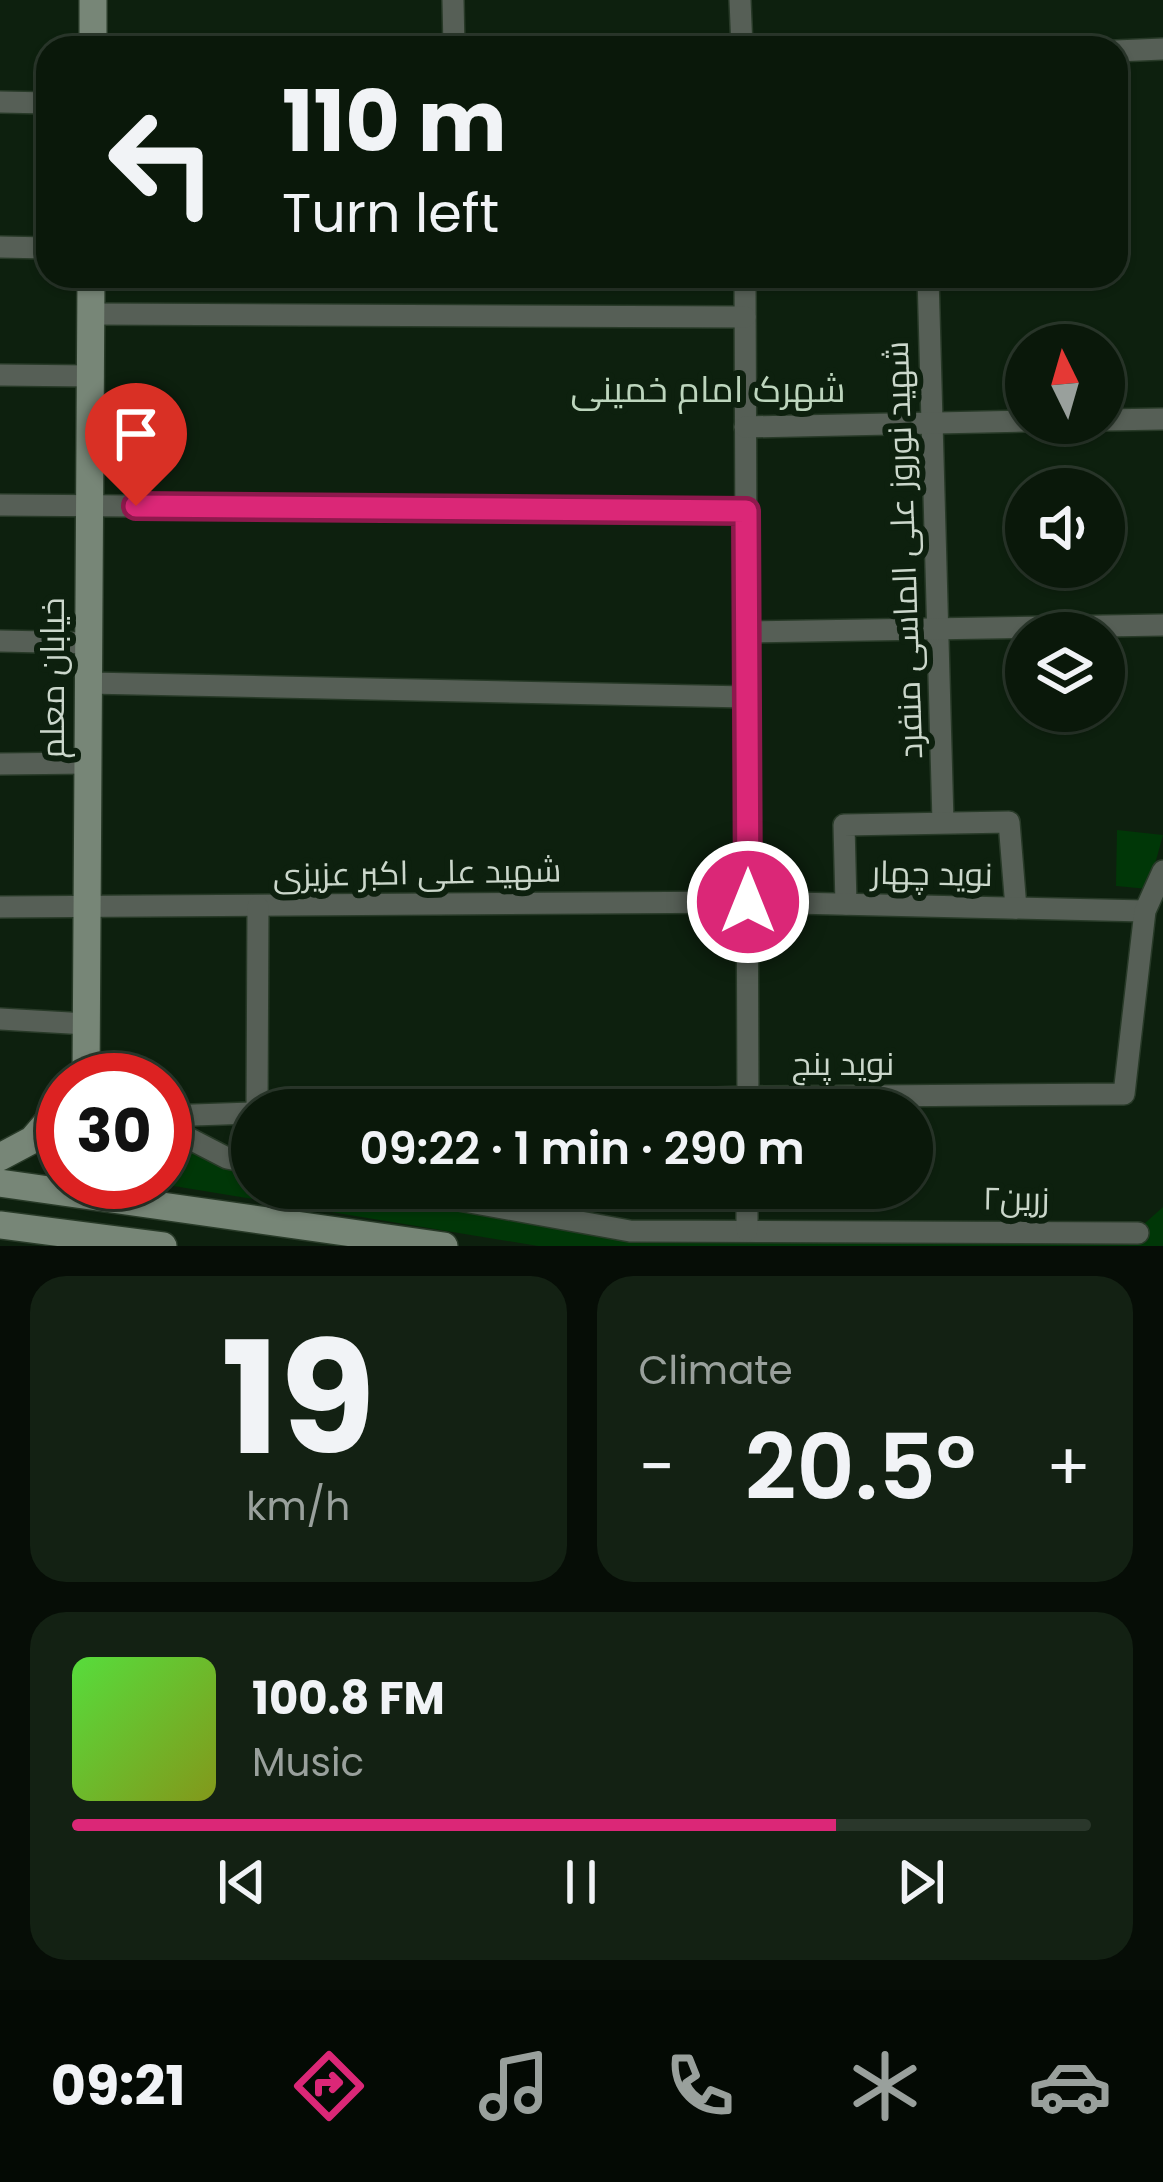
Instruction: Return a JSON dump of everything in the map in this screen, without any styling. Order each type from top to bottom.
[{"type":"street","points":[[92,36],[93,0]]},
{"type":"street","points":[[453,0],[454,36]]},
{"type":"street","points":[[740,0],[742,36]]},
{"type":"street","points":[[1128,50],[1163,49]]},
{"type":"street","points":[[0,102],[36,103]]},
{"type":"street","points":[[0,247],[36,248]]},
{"type":"street","name":"خیابان معلم","points":[[86,1053],[91,288]]},
{"type":"street","points":[[745,288],[748,1089]]},
{"type":"street","name":"شهید نوروز علی الماسی منفرد","points":[[928,288],[943,822]]},
{"type":"street","points":[[91,314],[745,317]]},
{"type":"street","points":[[0,375],[90,376]]},
{"type":"street","points":[[1125,419],[1163,418]]},
{"type":"street","points":[[745,427],[1005,422]]},
{"type":"street","points":[[0,505],[746,511]]},
{"type":"street","points":[[746,632],[1163,625]]},
{"type":"street","points":[[0,641],[89,643]]},
{"type":"street","points":[[89,683],[746,698]]},
{"type":"street","points":[[0,764],[88,763]]},
{"type":"street","name":"نوید چهار","points":[[846,904],[844,825],[1009,823],[1016,908]]},
{"type":"street","name":"نوید پنج","points":[[933,1099],[1124,1094],[1145,911],[1163,871]]},
{"type":"street","name":"نوید چهار","points":[[748,902],[1145,911]]},
{"type":"street","name":"شهید علی اکبر عزیزی","points":[[0,907],[748,902]]},
{"type":"street","points":[[254,1089],[258,907]]},
{"type":"street","points":[[0,1019],[87,1024],[81,1053]]},
{"type":"street","points":[[192,1114],[231,1112]]},
{"type":"street","points":[[0,1157],[36,1135]]},
{"type":"street","points":[[192,1140],[231,1159]]},
{"type":"street","points":[[0,1183],[36,1185]]},
{"type":"street","points":[[192,1205],[444,1246]]},
{"type":"street","points":[[85,1236],[86,1209]]},
{"type":"street","name":"زرین۲","points":[[509,1209],[630,1231],[1138,1233]]},
{"type":"street","points":[[747,1209],[747,1230]]},
{"type":"street","points":[[0,1225],[163,1246]]},
{"type":"green space","points":[[1117,830],[1163,835],[1148,889],[1116,886]]},
{"type":"green space","points":[[192,1144],[231,1151],[231,1195],[192,1189]]},
{"type":"green space","points":[[1163,1207],[1163,1246],[538,1246],[313,1209],[564,1209],[627,1220],[1144,1224]]},
{"type":"district","name":"شهرک امام خمینی","points":[[708,389]]},
{"type":"route","points":[[136,506],[746,511],[748,902]]}]
